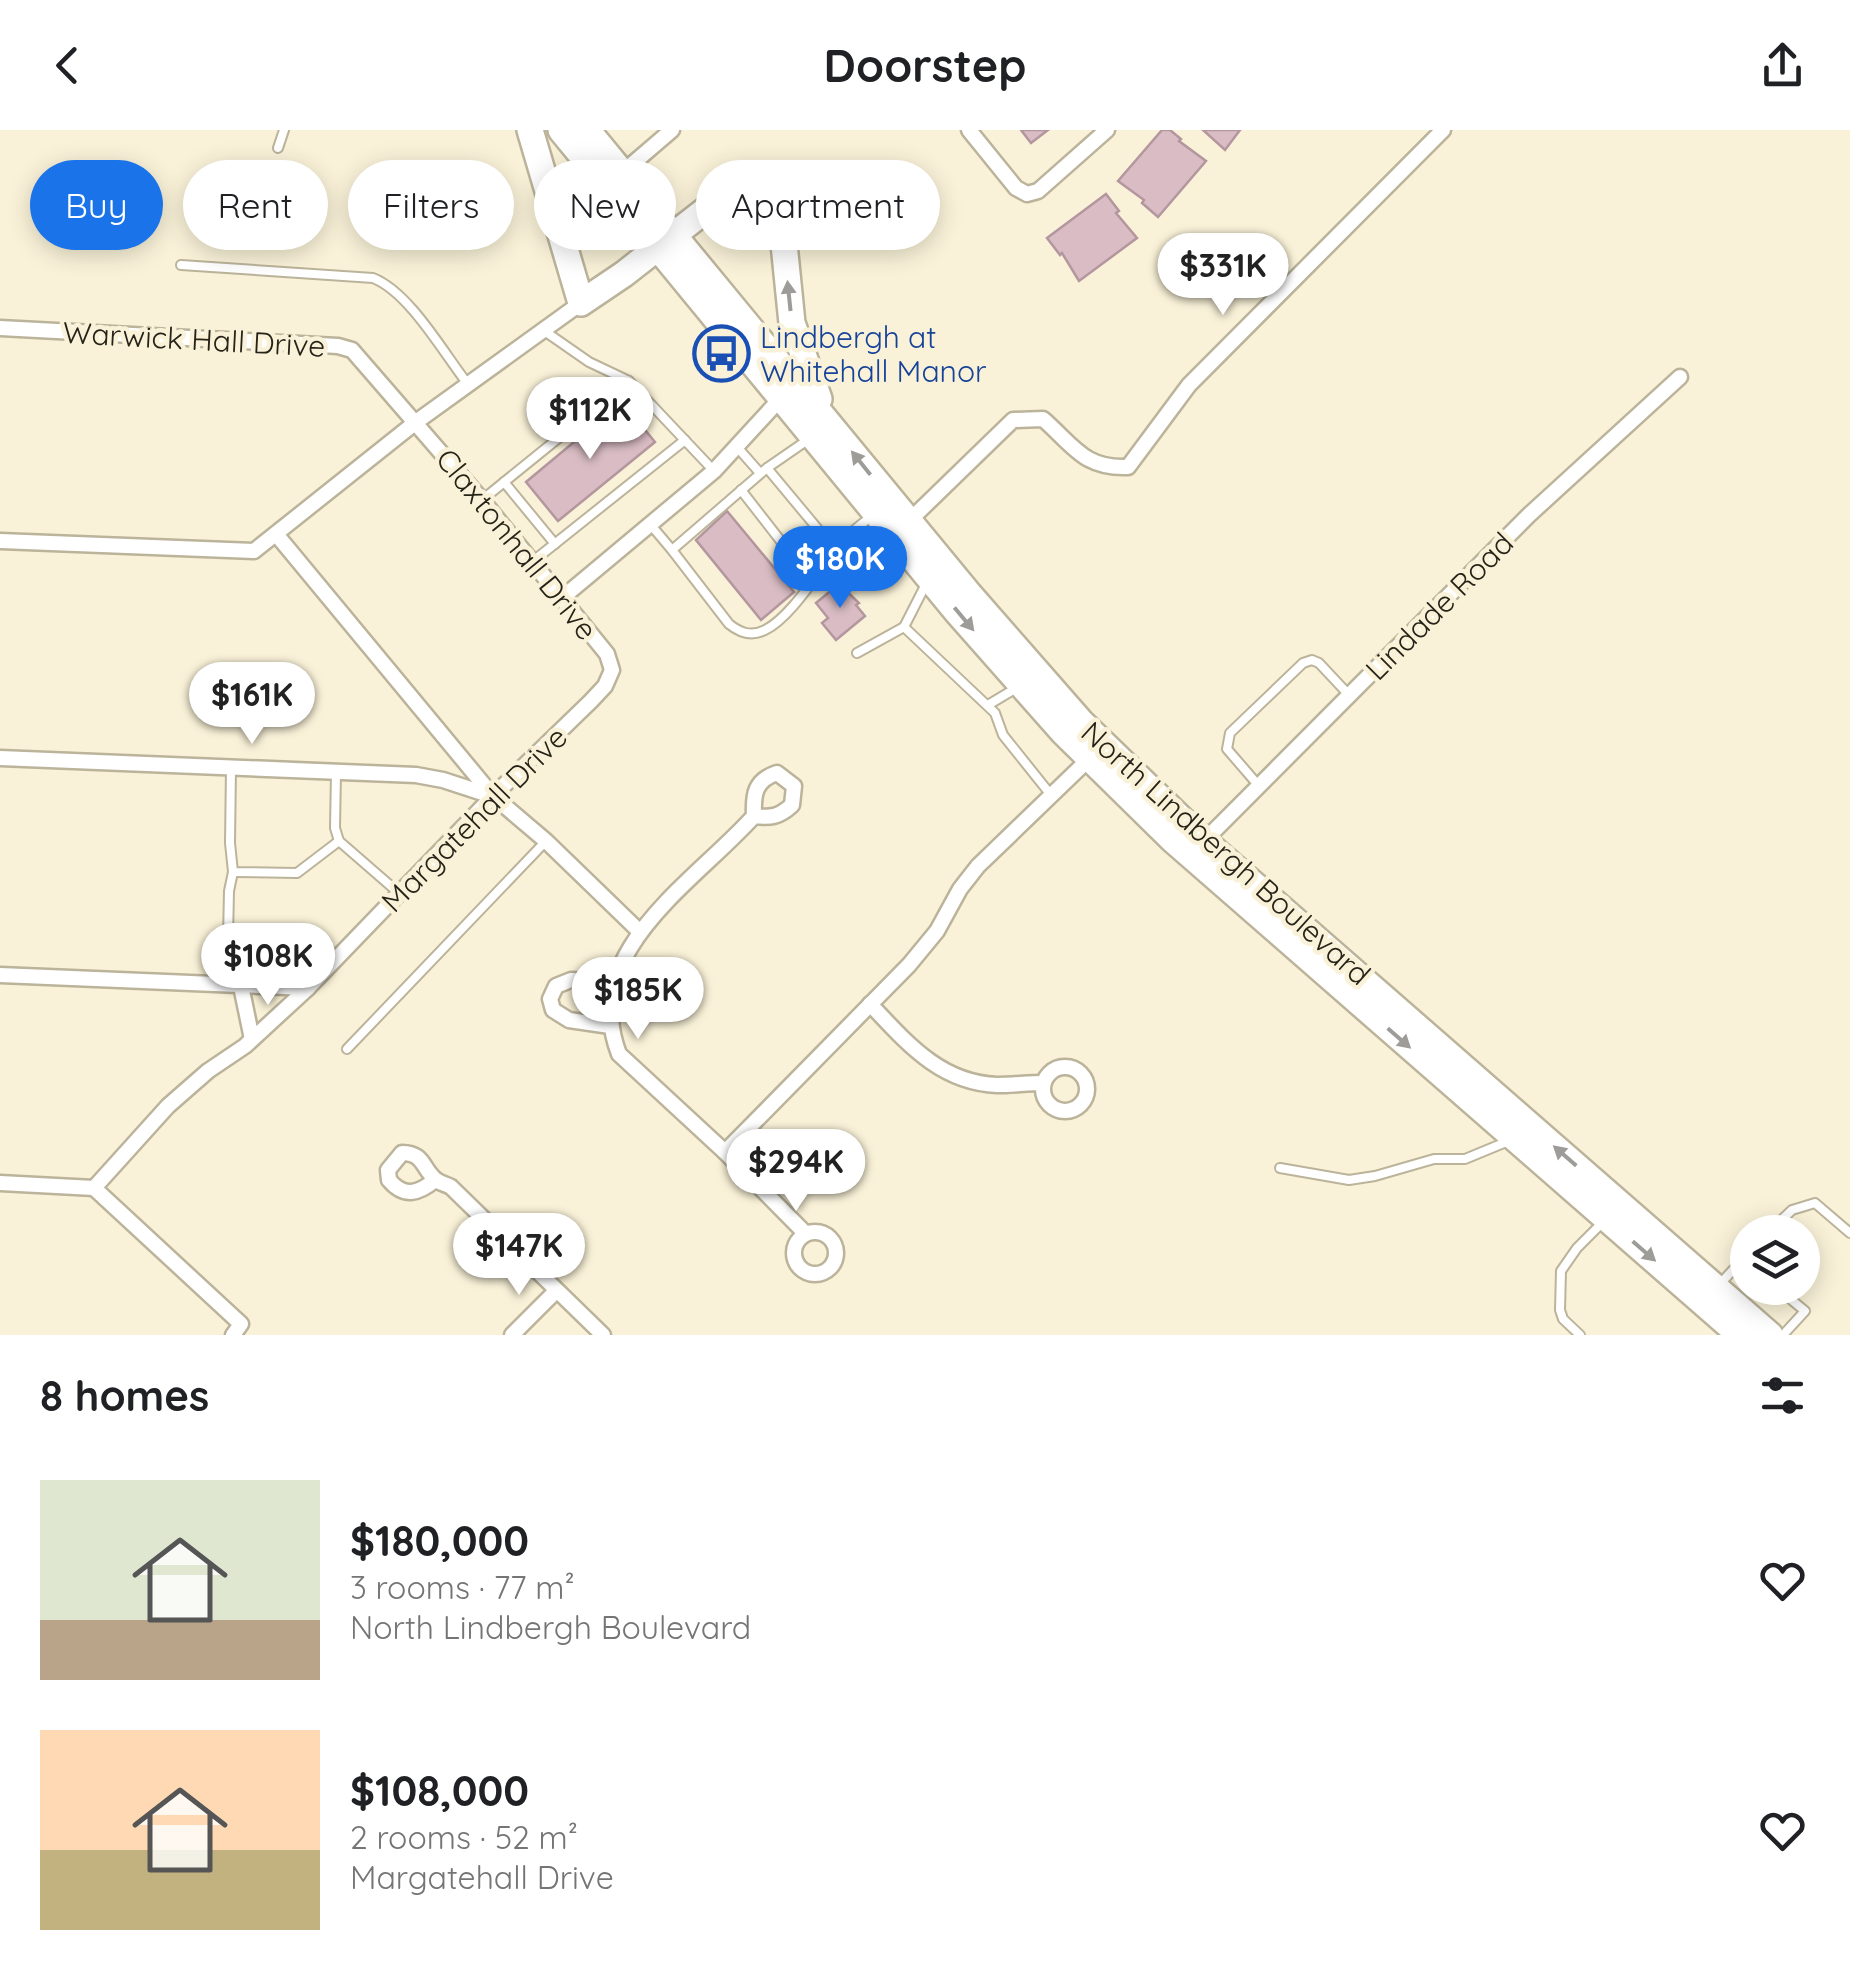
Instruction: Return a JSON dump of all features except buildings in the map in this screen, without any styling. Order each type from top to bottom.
[{"type":"highway","points":[[530,130],[581,303],[652,250]]},
{"type":"highway","name":"North Lindbergh Boulevard","points":[[560,130],[589,160]]},
{"type":"highway","name":"North Lindbergh Boulevard","points":[[588,130],[612,160]]},
{"type":"highway","points":[[676,231],[703,210],[725,200],[761,207],[777,222],[786,251],[788,292],[798,345],[820,429]]},
{"type":"highway","name":"North Lindbergh Boulevard","points":[[672,250],[781,398],[820,429],[875,513],[1021,686],[1089,759],[1173,840],[1740,1335]]},
{"type":"highway","name":"North Lindbergh Boulevard","points":[[673,250],[820,429],[908,521],[1082,722],[1204,841],[1770,1335]]},
{"type":"street","points":[[636,160],[672,130]]},
{"type":"street","points":[[969,130],[1016,188],[1027,194],[1038,191],[1107,130]]},
{"type":"street","points":[[908,521],[1013,420],[1043,419],[1085,460],[1108,468],[1128,468],[1189,385],[1443,130]]},
{"type":"street","points":[[0,542],[254,551],[466,383],[581,303]]},
{"type":"street","name":"Warwick Hall Drive","points":[[0,328],[338,346],[352,350],[364,360],[416,422]]},
{"type":"street","name":"Lindade Road","points":[[1204,841],[1529,515],[1680,377]]},
{"type":"street","points":[[562,598],[714,471],[781,398]]},
{"type":"street","name":"Claxtonhall Drive","points":[[416,422],[607,654],[612,670]]},
{"type":"street","points":[[276,534],[493,796],[639,931]]},
{"type":"street","name":"Margatehall Drive","points":[[94,1188],[168,1106],[308,988],[493,796],[591,702],[612,670]]},
{"type":"street","points":[[0,758],[416,775],[493,796]]},
{"type":"street","points":[[725,1152],[909,965],[938,932],[960,889],[978,866],[1089,759]]},
{"type":"street","points":[[754,816],[639,931],[614,982],[610,1026],[619,1054],[806,1234]]},
{"type":"street","points":[[0,975],[308,988]]},
{"type":"street","points":[[610,1026],[569,1020],[553,1010],[550,999],[556,986],[571,980],[614,982]]},
{"type":"street","points":[[234,985],[252,1039]]},
{"type":"street","points":[[870,1004],[917,1054],[948,1074],[998,1085],[1043,1083]]},
{"type":"street","points":[[435,1180],[451,1188],[602,1335]]},
{"type":"street","points":[[0,1183],[94,1188],[240,1324],[233,1335]]},
{"type":"street","points":[[512,1335],[556,1291]]},
{"type":"lane","points":[[278,148],[284,130]]},
{"type":"lane","points":[[181,265],[373,278],[386,283],[409,306],[466,383]]},
{"type":"lane","points":[[543,330],[589,362],[629,381],[714,471]]},
{"type":"lane","points":[[482,500],[629,381]]},
{"type":"lane","points":[[672,550],[764,470],[820,429]]},
{"type":"lane","points":[[532,562],[686,440]]},
{"type":"lane","points":[[737,447],[764,470],[837,552]]},
{"type":"lane","points":[[504,482],[554,544]]},
{"type":"lane","points":[[741,490],[812,581]]},
{"type":"lane","points":[[650,524],[729,624],[740,633],[755,634],[770,628],[846,537],[875,513]]},
{"type":"lane","points":[[857,653],[904,626],[929,578]]},
{"type":"lane","points":[[904,626],[988,705],[1003,735],[1052,795]]},
{"type":"lane","points":[[1260,786],[1227,750],[1230,733],[1303,663],[1312,660],[1349,695]]},
{"type":"lane","points":[[988,705],[1021,686]]},
{"type":"lane","points":[[231,768],[233,872],[229,891],[234,985]]},
{"type":"lane","points":[[336,771],[339,841],[400,894]]},
{"type":"lane","points":[[233,872],[297,873],[339,841]]},
{"type":"lane","points":[[347,1049],[546,842]]},
{"type":"lane","points":[[1280,1168],[1349,1180],[1434,1159],[1466,1160],[1515,1138]]},
{"type":"lane","points":[[1787,1215],[1815,1204],[1850,1233]]},
{"type":"lane","points":[[1580,1335],[1563,1319],[1560,1310],[1561,1271],[1576,1248],[1606,1218]]},
{"type":"lane","points":[[1716,1288],[1730,1274]]},
{"type":"lane","points":[[1783,1335],[1805,1311],[1798,1305]]},
{"type":"place","name":"Lindbergh at Whitehall Manor","points":[[721,354]]}]
